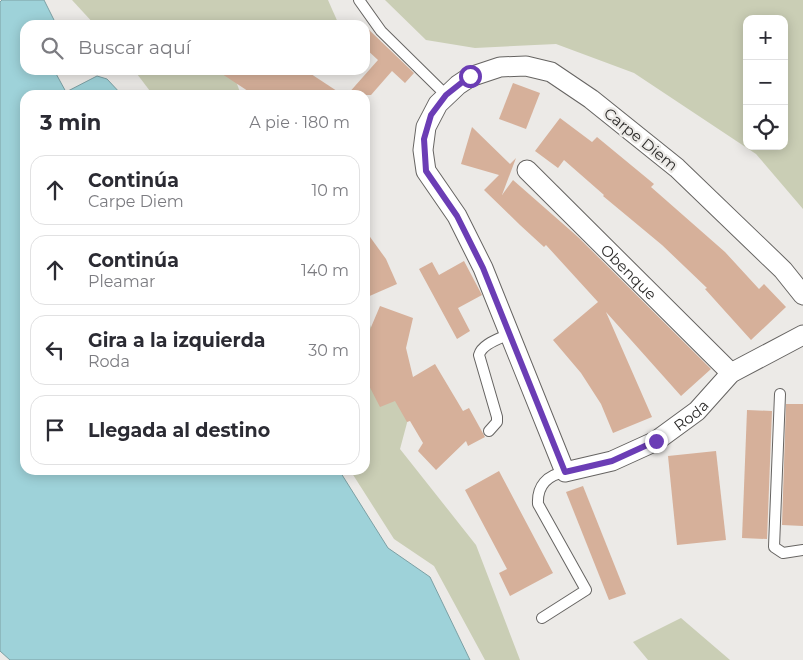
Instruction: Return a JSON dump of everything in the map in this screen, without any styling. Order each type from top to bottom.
[{"type":"street","name":"Carpe Diem","points":[[565,472],[483,268],[457,216],[426,171],[423,150],[426,127],[438,104],[446,95],[470,76],[500,67],[526,66],[551,72],[591,99],[678,168],[783,270],[803,296]]},
{"type":"street","name":"Obenque","points":[[527,170],[731,373]]},
{"type":"street","name":"Roda","points":[[565,472],[612,461],[656,441],[696,411],[731,373],[803,335]]},
{"type":"lane","points":[[359,0],[380,31],[446,95]]},
{"type":"lane","points":[[489,430],[497,422],[497,417],[479,355],[480,350],[509,334]]},
{"type":"lane","points":[[780,394],[774,547],[783,553],[803,550]]},
{"type":"lane","points":[[542,618],[586,590],[538,504],[539,490],[543,483],[557,474],[565,472]]},
{"type":"green space","points":[[72,0],[328,0],[337,20],[90,20]]},
{"type":"green space","points":[[385,0],[803,0],[803,209],[756,154],[750,150],[788,150],[788,15],[743,15],[743,145],[634,73],[556,44],[475,48],[426,40]]},
{"type":"green space","points":[[138,75],[234,75],[239,90],[149,90]]},
{"type":"green space","points":[[370,325],[415,393],[400,449],[476,545],[520,660],[485,660],[434,566],[394,539],[353,475],[370,475]]},
{"type":"green space","points":[[681,618],[730,660],[648,660],[633,642]]},
{"type":"water","points":[[2,0],[44,0],[54,20],[20,20],[20,75],[57,75],[65,90],[20,90],[20,475],[342,475],[388,548],[430,577],[470,660],[10,660],[0,651],[0,2]]},
{"type":"water","points":[[97,76],[107,79],[117,90],[70,90]]},
{"type":"building","points":[[370,31],[414,73],[405,83],[392,71],[371,95],[370,90],[351,90],[365,75],[370,75],[370,69],[378,60],[370,53]]},
{"type":"building","points":[[224,75],[313,75],[335,90],[246,90]]},
{"type":"building","points":[[513,83],[540,93],[526,129],[499,119]]},
{"type":"building","points":[[560,118],[592,142],[597,137],[654,184],[651,187],[725,252],[759,289],[764,284],[786,307],[751,340],[705,289],[707,288],[662,245],[603,196],[564,160],[558,168],[535,151]]},
{"type":"building","points":[[472,127],[510,164],[516,158],[502,195],[513,180],[578,237],[711,369],[681,396],[606,312],[652,417],[613,433],[601,404],[581,373],[553,340],[598,302],[546,245],[544,247],[484,190],[499,175],[461,164]]},
{"type":"building","points":[[370,237],[386,259],[397,284],[370,296]]},
{"type":"building","points":[[464,261],[482,295],[458,308],[470,331],[457,339],[419,269],[432,262],[439,275]]},
{"type":"building","points":[[380,306],[413,318],[406,348],[413,377],[435,364],[463,411],[469,408],[485,437],[468,446],[466,441],[436,470],[418,451],[423,443],[410,421],[407,422],[395,401],[380,407],[370,388],[370,330]]},
{"type":"building","points":[[786,404],[803,404],[803,526],[782,525]]},
{"type":"building","points":[[747,410],[772,411],[767,539],[742,538]]},
{"type":"building","points":[[716,451],[726,540],[677,545],[668,456]]},
{"type":"building","points":[[499,471],[553,573],[510,596],[499,573],[507,569],[465,490]]},
{"type":"building","points":[[583,486],[626,594],[609,600],[566,492]]},
{"type":"route","points":[[470,76],[446,95],[431,115],[426,127],[423,150],[426,171],[457,216],[483,268],[565,472],[589,468],[612,461],[656,441]]}]
